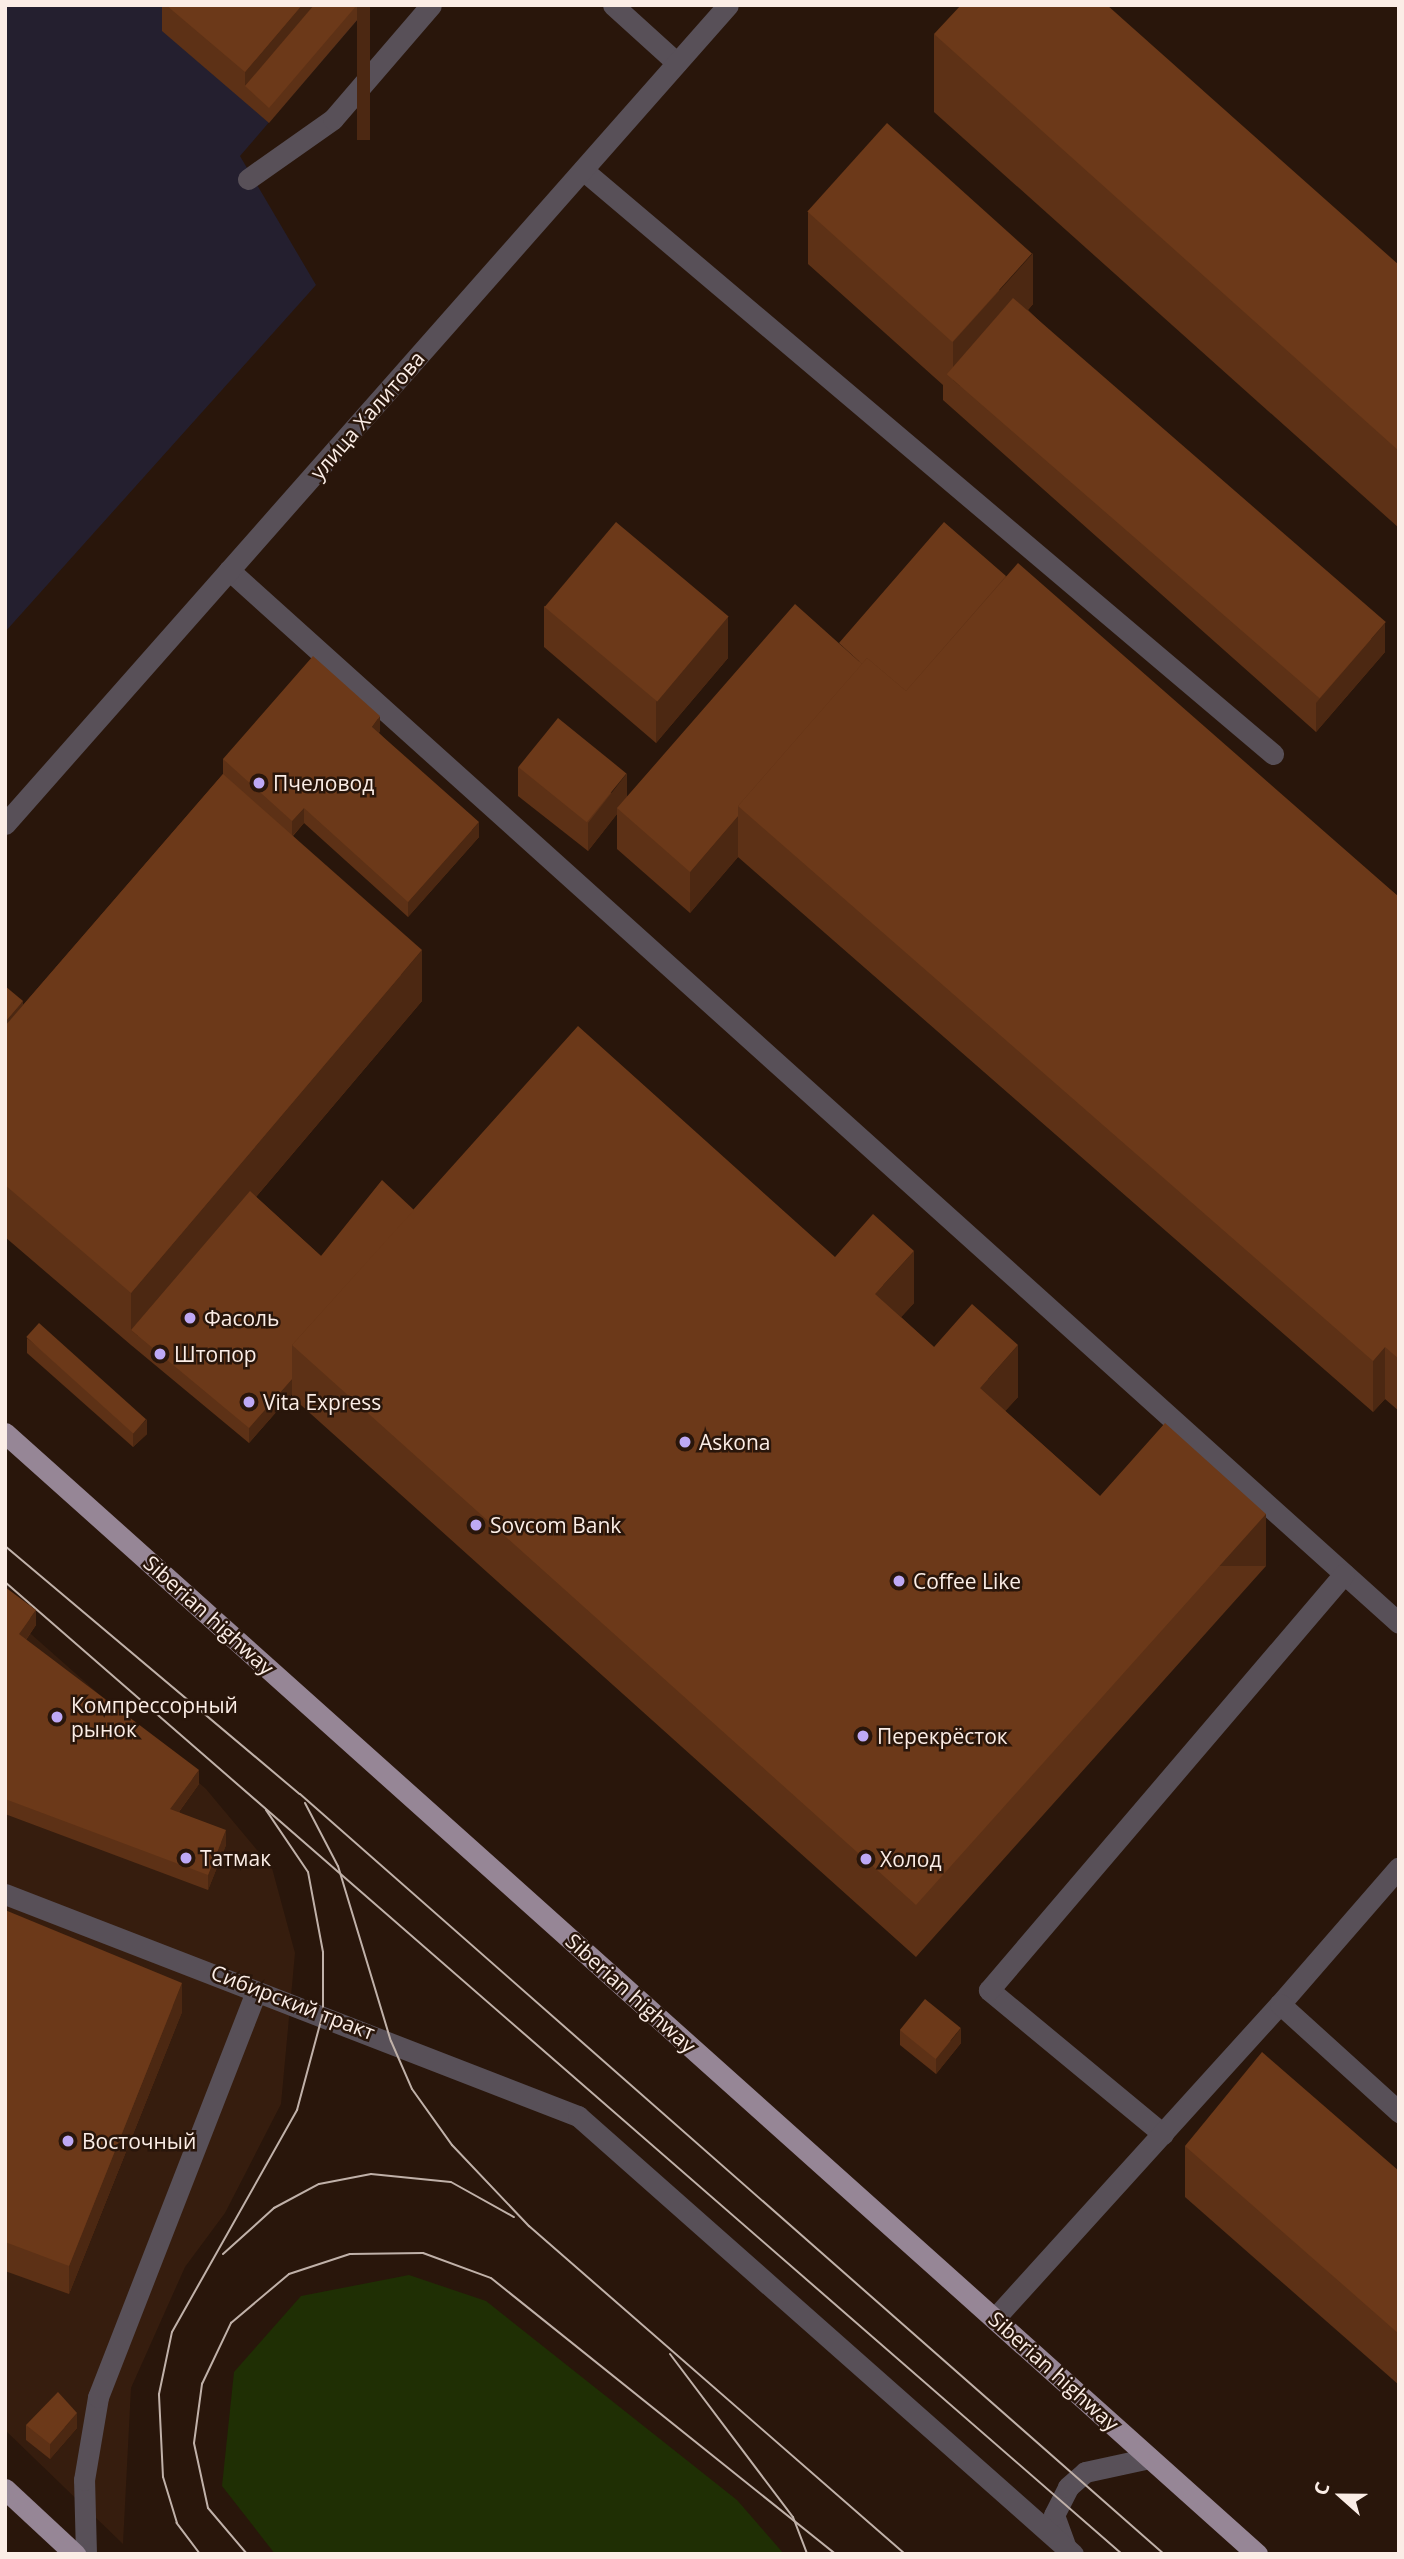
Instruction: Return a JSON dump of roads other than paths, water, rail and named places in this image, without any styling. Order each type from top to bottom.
[{"type":"main road","name":"Siberian highway","points":[[5,1433],[1257,2554]]},
{"type":"main road","points":[[5,2489],[75,2554]]},
{"type":"street","points":[[248,180],[333,119],[431,5]]},
{"type":"street","points":[[613,5],[677,63]]},
{"type":"street","name":"улица Халитова","points":[[5,824],[728,5]]},
{"type":"street","points":[[583,170],[1273,754]]},
{"type":"street","points":[[229,570],[1399,1623]]},
{"type":"street","points":[[1163,2134],[989,1990],[1344,1574]]},
{"type":"street","points":[[995,2318],[1280,2004],[1399,1867]]},
{"type":"street","name":"Сибирский тракт","points":[[5,1894],[578,2116],[1069,2551]]},
{"type":"street","points":[[86,2554],[84,2480],[98,2397],[254,1996]]},
{"type":"street","points":[[1280,2004],[1399,2112]]},
{"type":"street","points":[[1069,2551],[1055,2515],[1068,2487],[1085,2472],[1150,2458]]},
{"type":"tram line","points":[[5,1546],[300,1794],[1164,2554]]},
{"type":"tram line","points":[[5,1582],[1122,2554]]},
{"type":"tram line","points":[[305,1803],[338,1866],[391,2041],[412,2089],[452,2145],[529,2226],[905,2554]]},
{"type":"tram line","points":[[200,2554],[177,2523],[163,2477],[159,2394],[172,2332],[297,2110],[323,2013],[323,1952],[308,1872],[266,1810]]},
{"type":"tram line","points":[[223,2254],[274,2208],[319,2184],[371,2174],[451,2182],[514,2217]]},
{"type":"tram line","points":[[247,2554],[208,2508],[194,2443],[202,2384],[231,2323],[289,2274],[350,2254],[423,2253],[491,2278],[836,2554]]},
{"type":"tram line","points":[[670,2354],[793,2517],[807,2554]]},
{"type":"place","name":"Пчеловод","points":[[259,783]]},
{"type":"place","name":"Фасоль","points":[[190,1318]]},
{"type":"place","name":"Штопор","points":[[160,1354]]},
{"type":"place","name":"Vita Express","points":[[249,1402]]},
{"type":"place","name":"Askona","points":[[685,1442]]},
{"type":"place","name":"Sovcom Bank","points":[[476,1525]]},
{"type":"place","name":"Coffee Like","points":[[899,1581]]},
{"type":"place","name":"Компрессорный рынок","points":[[57,1717]]},
{"type":"place","name":"Перекрёсток","points":[[863,1736]]},
{"type":"place","name":"Татмак","points":[[186,1858]]},
{"type":"place","name":"Холод","points":[[866,1859]]},
{"type":"place","name":"Восточный","points":[[68,2141]]}]
